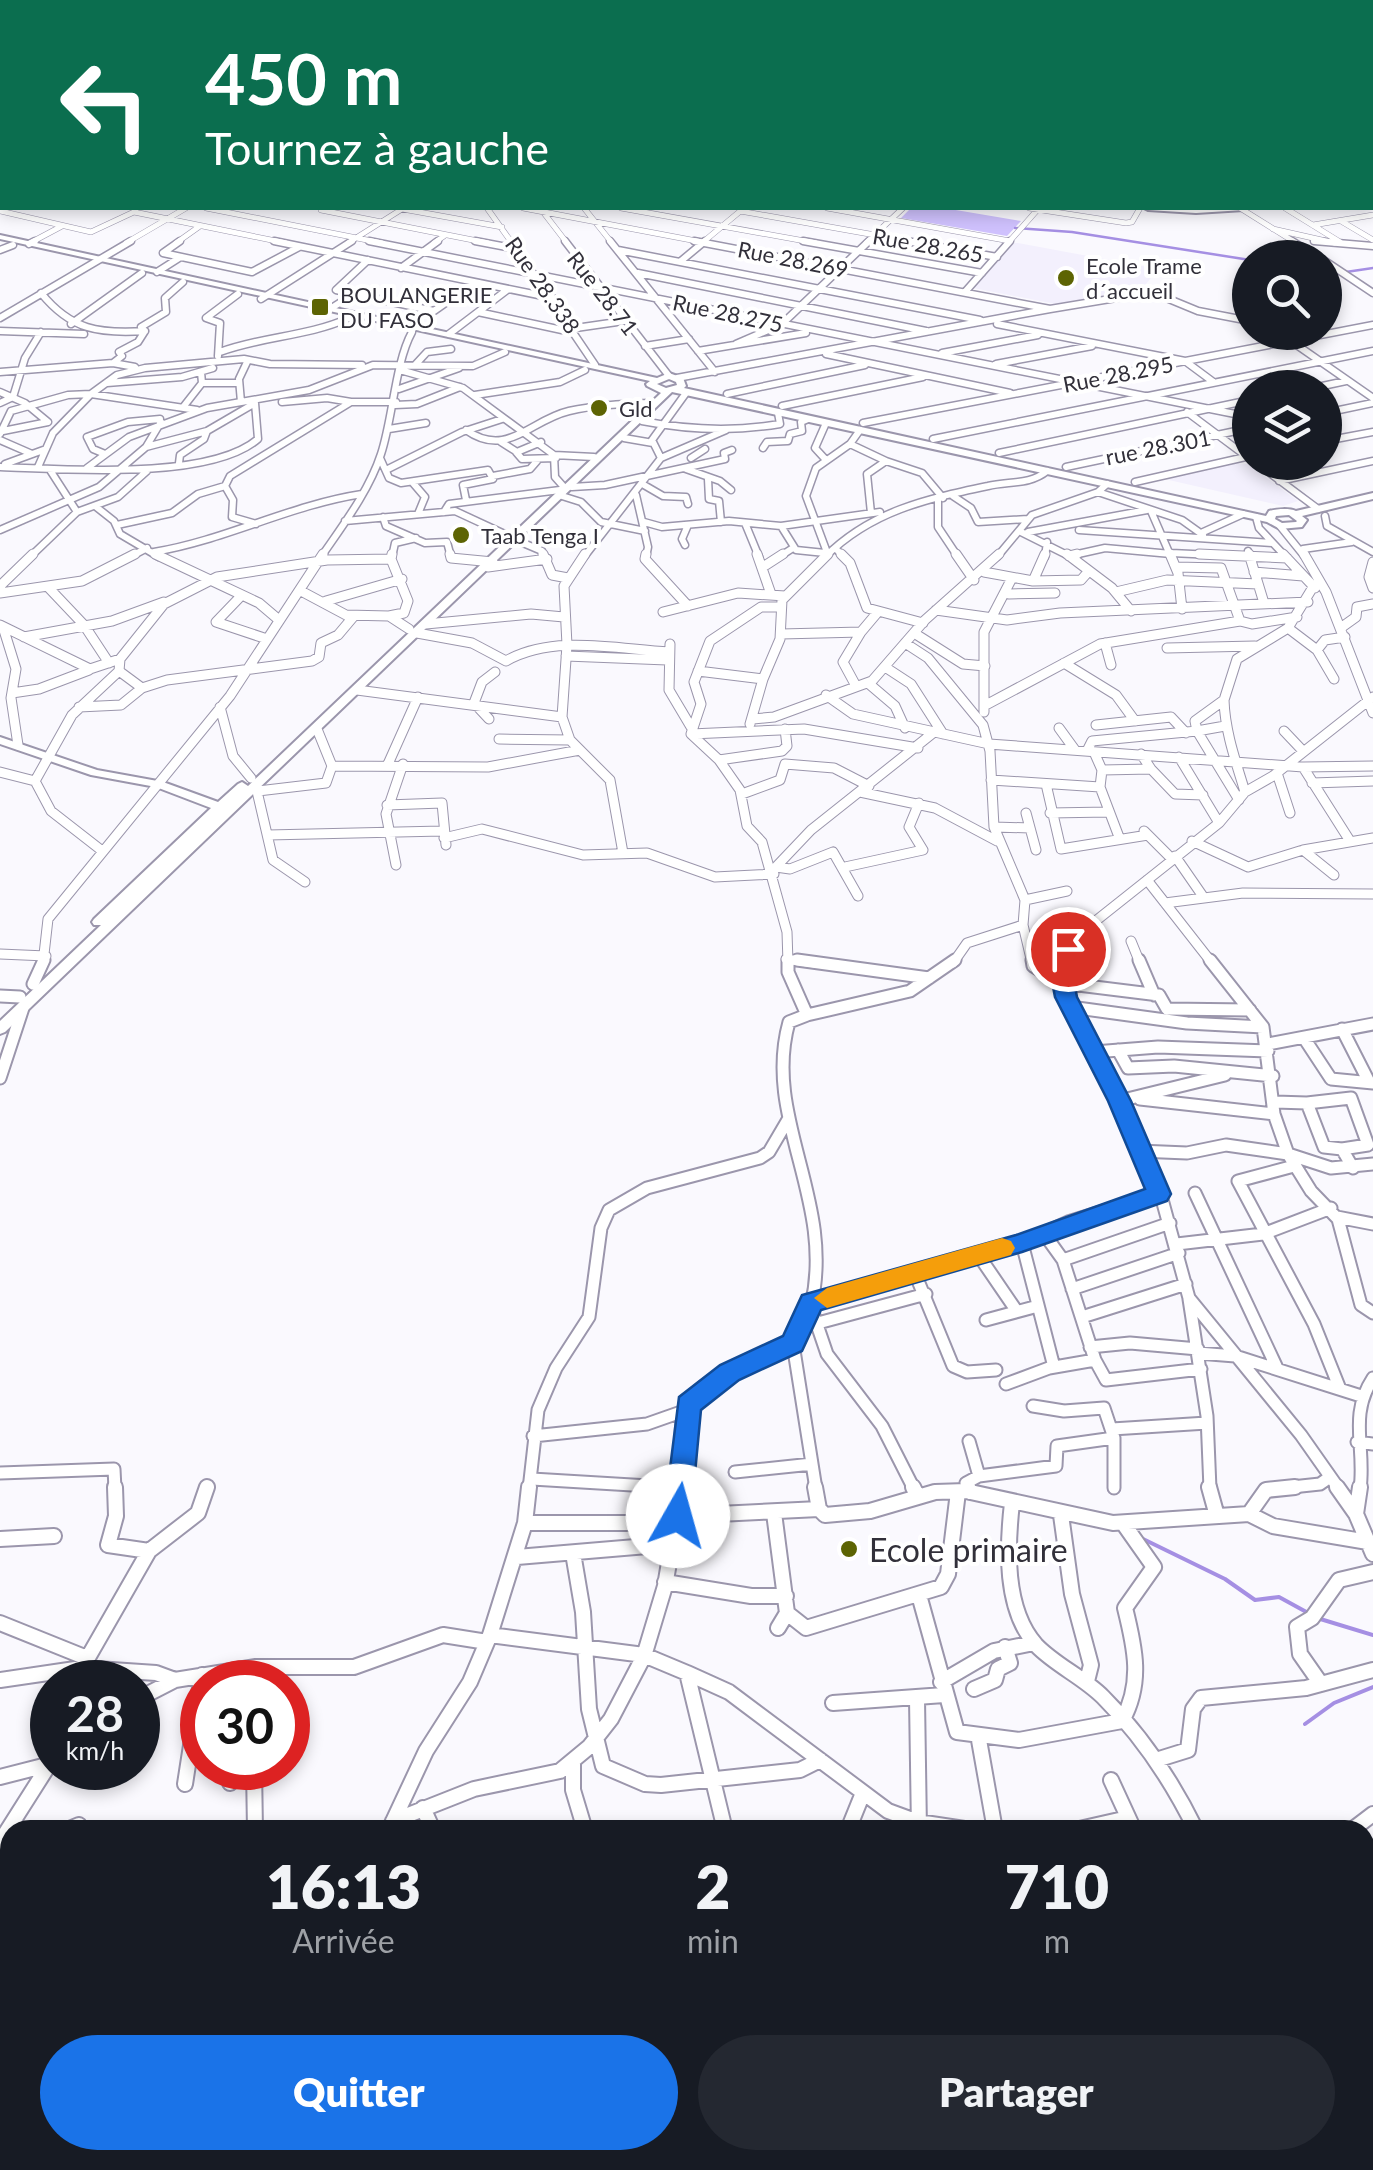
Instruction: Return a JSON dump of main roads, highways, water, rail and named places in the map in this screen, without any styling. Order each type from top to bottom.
[{"type":"main road","points":[[1172,210],[1218,210]]},
{"type":"main road","points":[[0,240],[238,294],[330,309],[595,365],[804,421],[861,427],[1102,488],[1278,523],[1373,496]]},
{"type":"main road","points":[[0,240],[158,272],[584,370],[727,394],[780,414],[933,438],[1134,482],[1278,523]]},
{"type":"main road","points":[[564,490],[669,385]]},
{"type":"main road","points":[[255,785],[512,538],[642,421],[669,385]]},
{"type":"main road","points":[[1321,512],[1373,505]]},
{"type":"main road","points":[[0,1029],[34,984],[317,729],[417,628]]},
{"type":"main road","points":[[0,740],[95,773],[159,784],[224,809]]},
{"type":"main road","points":[[0,1016],[22,1001],[224,809]]},
{"type":"waterway","points":[[1015,228],[1072,232],[1232,257]]},
{"type":"waterway","points":[[1346,272],[1373,268]]},
{"type":"waterway","points":[[1141,1538],[1225,1579],[1255,1600],[1279,1597],[1310,1614]]},
{"type":"waterway","points":[[1317,1618],[1373,1635]]},
{"type":"waterway","points":[[1305,1724],[1334,1703],[1373,1687]]},
{"type":"place","name":"Ecole Trame d´accueil","points":[[1066,278]]},
{"type":"place","name":"BOULANGERIE DU FASO","points":[[320,307]]},
{"type":"place","name":"Gld","points":[[599,408]]},
{"type":"place","name":"Taab Tenga I","points":[[461,535]]},
{"type":"place","name":"Ecole primaire","points":[[849,1549]]}]
